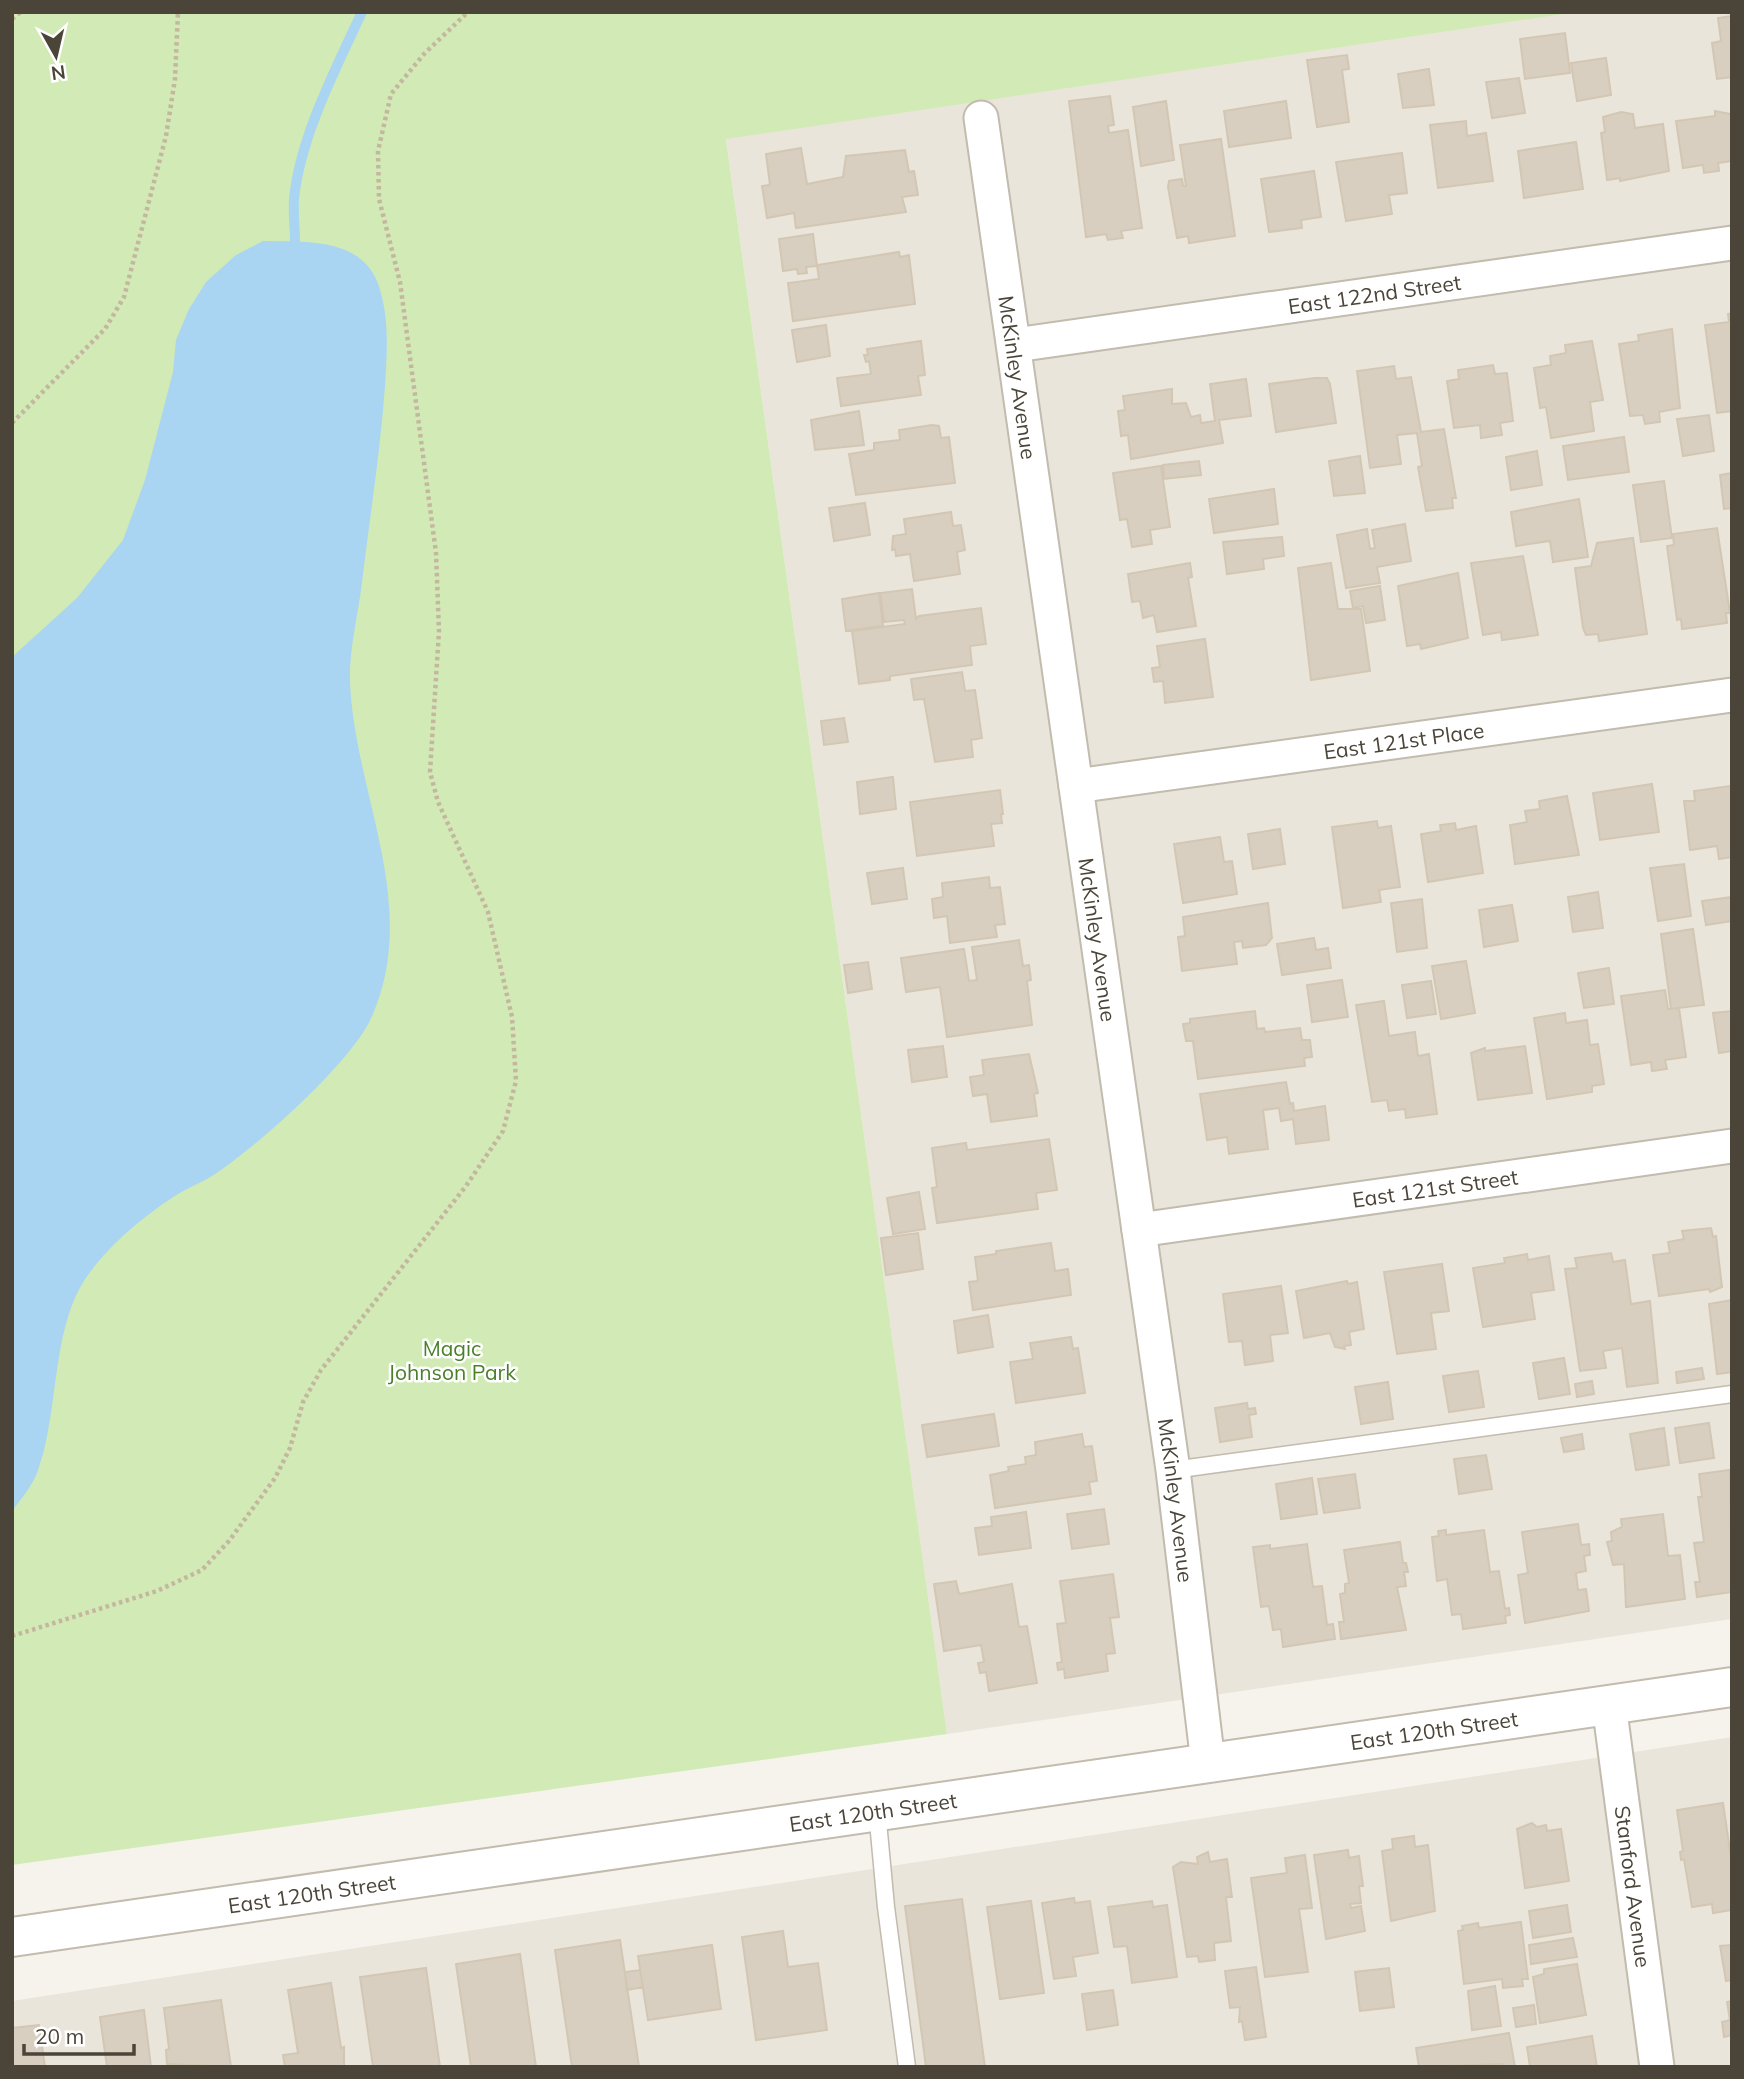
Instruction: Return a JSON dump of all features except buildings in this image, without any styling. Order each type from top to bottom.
[{"type":"street","name":"McKinley Avenue","points":[[981,118],[1016,345],[1173,1470],[1208,1763]]},
{"type":"street","name":"East 122nd Street","points":[[1016,345],[1732,243]]},
{"type":"street","name":"East 121st Place","points":[[1076,786],[1732,695]]},
{"type":"street","name":"East 121st Street","points":[[1139,1230],[1732,1146]]},
{"type":"street","name":"East 120th Street","points":[[12,1937],[1732,1687]]},
{"type":"street","name":"Stanford Avenue","points":[[1609,1704],[1657,2067]]},
{"type":"lane","points":[[1173,1470],[1732,1394]]},
{"type":"lane","points":[[877,1811],[886,1907],[907,2067]]},
{"type":"path","points":[[12,19],[21,12]]},
{"type":"path","points":[[12,423],[105,329],[124,297],[166,136],[175,79],[178,12]]},
{"type":"path","points":[[12,1636],[157,1591],[202,1570],[229,1541],[275,1478],[290,1448],[303,1402],[321,1370],[466,1186],[503,1131],[516,1081],[512,1017],[488,912],[438,802],[430,772],[439,631],[436,553],[400,282],[379,199],[378,151],[391,94],[424,54],[468,12]]},
{"type":"shaded area","points":[[1577,12],[1732,12],[1732,1619],[947,1734],[726,138]]},
{"type":"shaded area","points":[[1732,1737],[1732,2067],[12,2067],[12,2001]]},
{"type":"green space","name":"Magic Johnson Park","points":[[12,12],[1577,12],[726,139],[947,1734],[12,1865]]},
{"type":"water","points":[[263,241],[312,242],[343,249],[357,256],[377,281],[384,307],[387,346],[383,412],[352,647],[350,681],[354,723],[388,890],[390,932],[385,974],[372,1016],[345,1057],[324,1080],[276,1126],[230,1163],[141,1220],[107,1252],[88,1275],[67,1320],[44,1450],[37,1473],[12,1511],[12,657],[77,598],[123,540],[145,480],[173,372],[176,340],[189,309],[206,282],[236,255]]},
{"type":"waterway","points":[[295,242],[294,199],[311,127],[362,12]]}]
